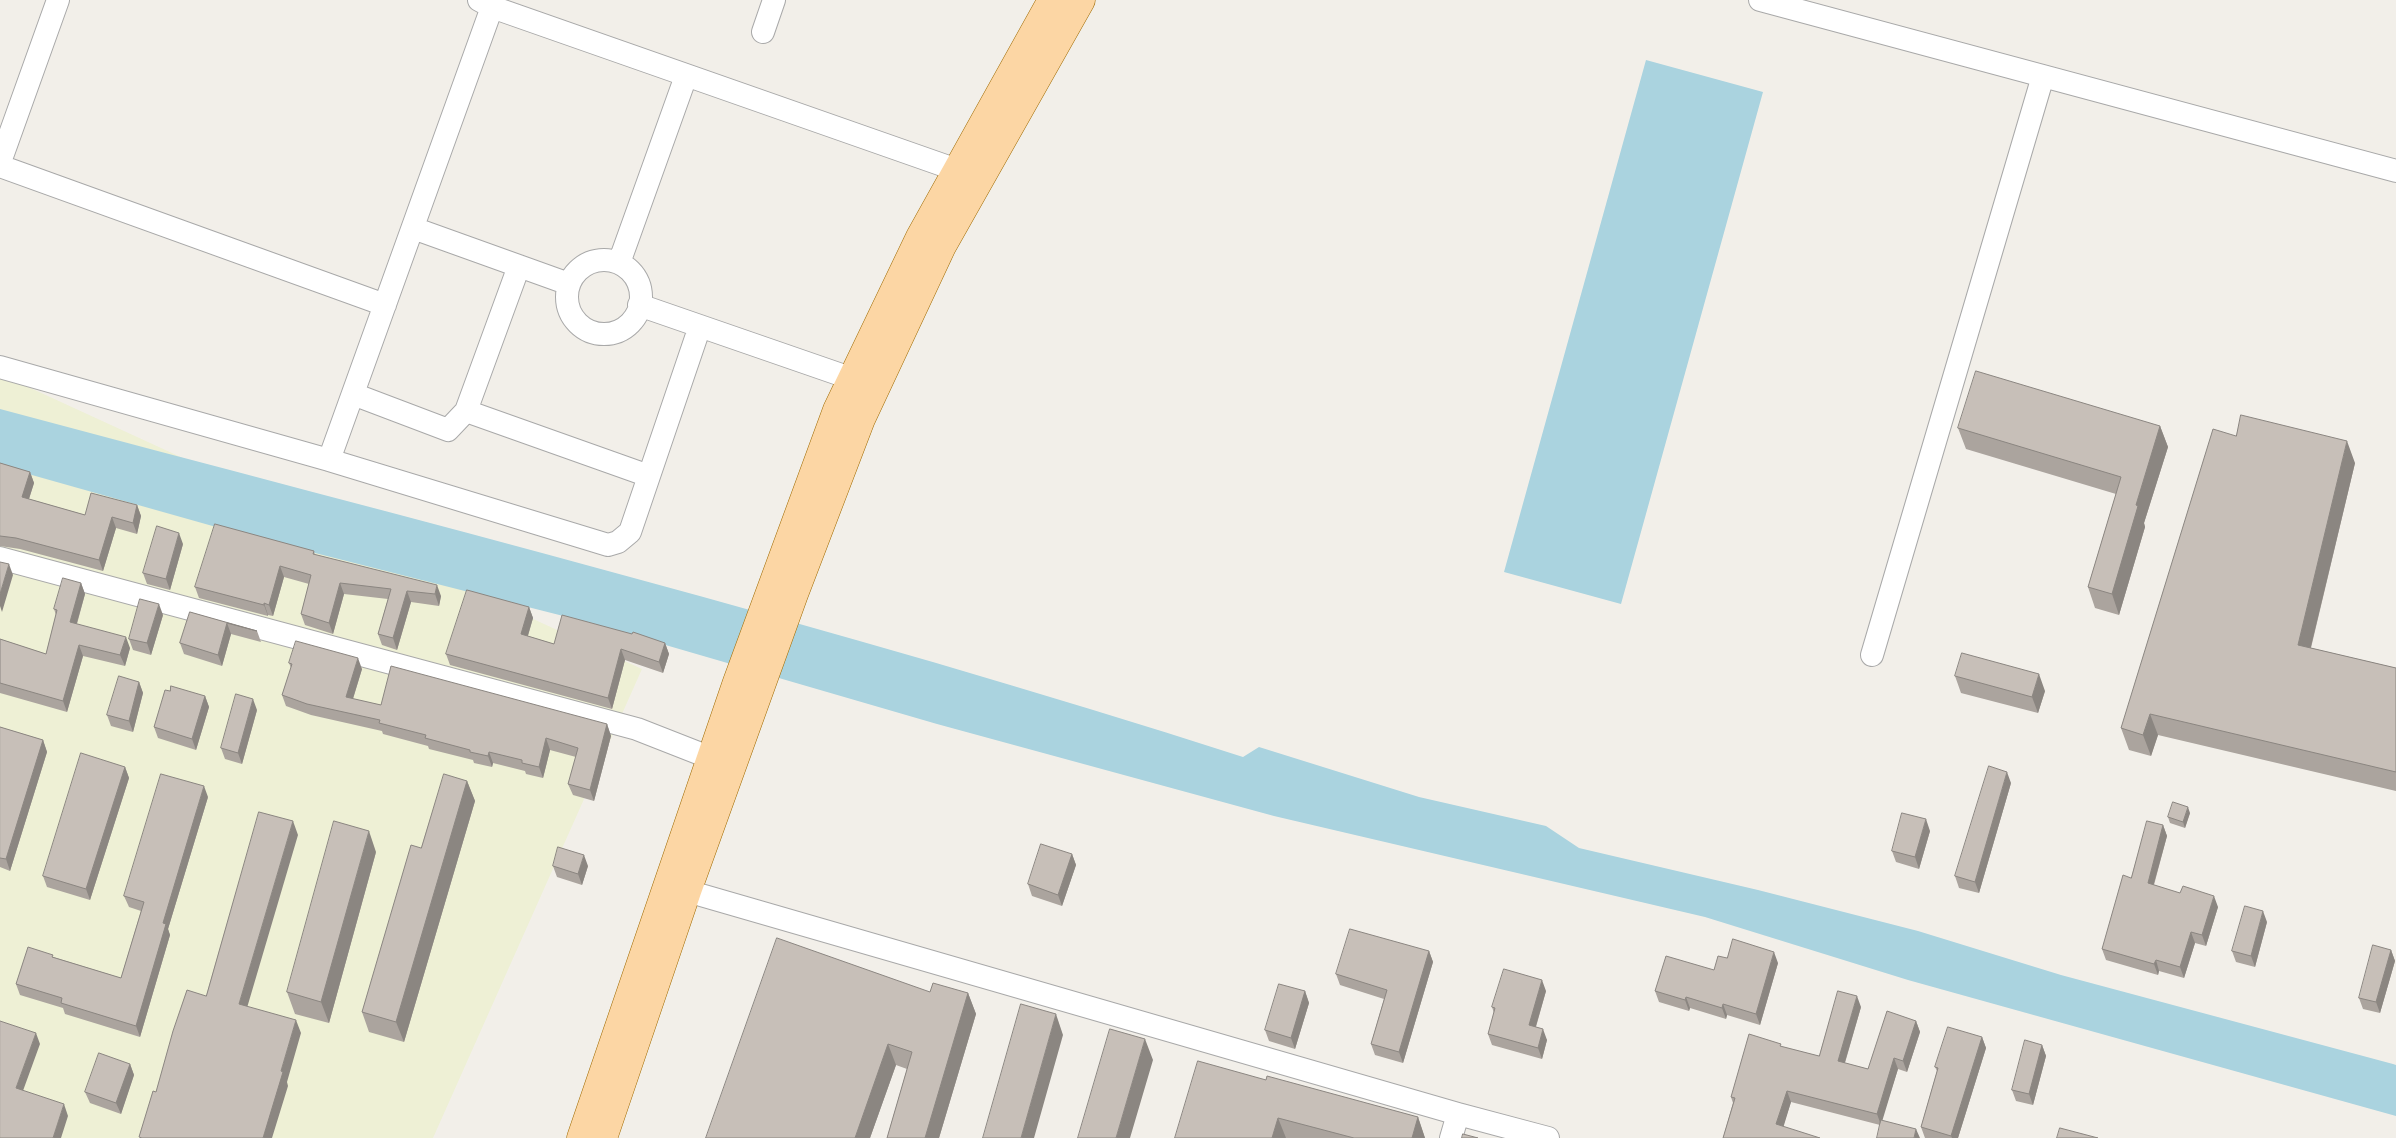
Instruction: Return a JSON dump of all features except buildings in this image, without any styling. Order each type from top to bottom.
[{"type":"main road","points":[[863,385],[920,236],[1052,0]]},
{"type":"main road","points":[[603,1138],[688,891],[749,686],[782,591],[837,410],[863,385],[1081,0]]},
{"type":"main road","points":[[581,1138],[711,758],[749,686]]},
{"type":"street","points":[[0,162],[58,0]]},
{"type":"street","points":[[763,32],[774,0]]},
{"type":"street","points":[[1761,0],[2396,171]]},
{"type":"street","points":[[330,460],[413,228],[485,4],[958,170]]},
{"type":"street","points":[[619,263],[686,76]]},
{"type":"street","points":[[1872,655],[2043,76]]},
{"type":"street","points":[[0,166],[385,305]]},
{"type":"street","points":[[413,228],[569,284]]},
{"type":"street","points":[[604,260],[619,263],[632,272],[639,286],[639,305],[635,315],[625,327],[611,333],[595,333],[584,328],[575,320],[568,309],[567,296],[569,284],[577,271],[590,262],[604,260]]},
{"type":"street","points":[[353,394],[448,430],[466,411],[519,266]]},
{"type":"street","points":[[639,305],[863,385]]},
{"type":"street","points":[[0,367],[330,460],[608,544],[618,542],[630,532],[700,326]]},
{"type":"street","points":[[466,411],[649,476]]},
{"type":"street","points":[[0,558],[636,729],[711,758]]},
{"type":"street","points":[[688,891],[1458,1114],[1548,1138]]},
{"type":"street","points":[[1451,1138],[1458,1114]]},
{"type":"green space","points":[[0,374],[642,669],[433,1138],[0,1138]]},
{"type":"water","points":[[1646,60],[1763,92],[1621,604],[1504,572]]},
{"type":"water","points":[[0,409],[468,533],[779,618],[1089,709],[1243,757],[1259,747],[1419,797],[1546,826],[1579,848],[1758,890],[1918,931],[2061,975],[2393,1064],[2396,1065],[2396,1116],[1908,980],[1705,917],[1274,816],[937,724],[583,621],[248,536],[0,466]]}]
